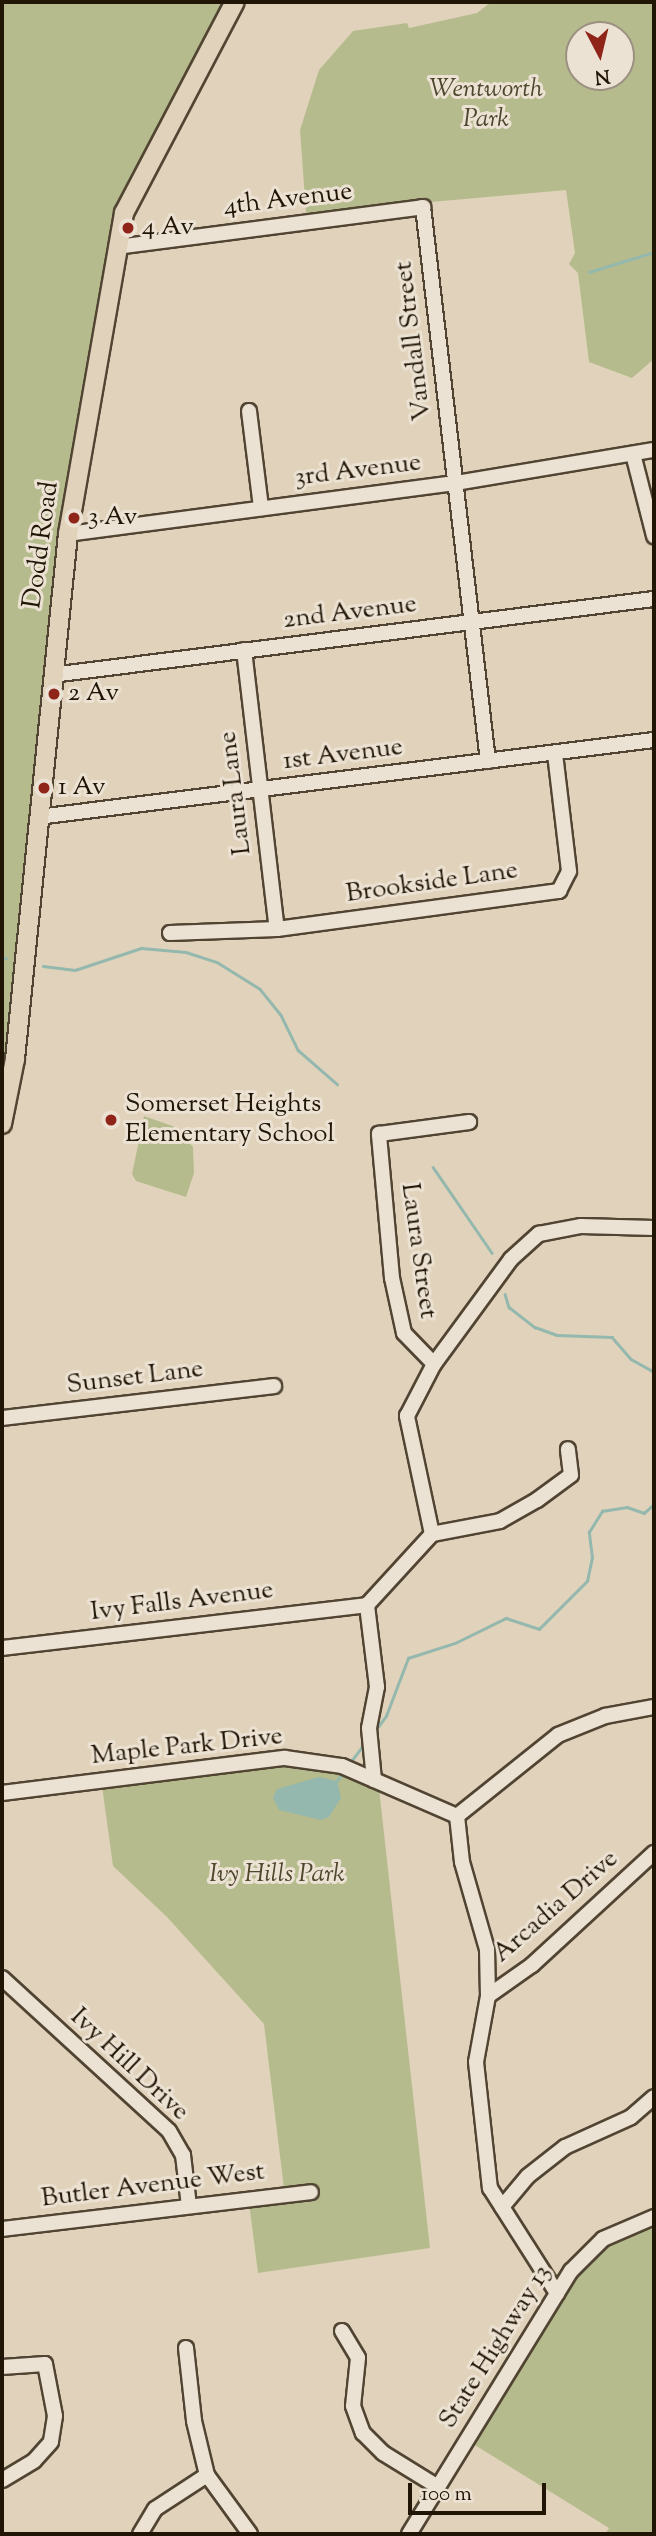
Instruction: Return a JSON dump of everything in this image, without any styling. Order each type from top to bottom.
[{"type":"main road","name":"Dodd Road","points":[[3,1116],[17,1047],[68,534],[124,213],[138,178],[235,2]]},
{"type":"street","name":"4th Avenue","points":[[117,247],[423,207]]},
{"type":"street","name":"Vandall Street","points":[[423,207],[488,761]]},
{"type":"street","points":[[249,411],[261,508]]},
{"type":"street","name":"3rd Avenue","points":[[68,534],[456,483],[654,450]]},
{"type":"street","points":[[633,454],[654,536]]},
{"type":"street","name":"2nd Avenue","points":[[52,675],[654,600]]},
{"type":"street","name":"Laura Lane","points":[[244,650],[277,929]]},
{"type":"street","name":"1st Avenue","points":[[38,817],[654,740]]},
{"type":"street","name":"Brookside Lane","points":[[170,933],[277,929],[558,891],[569,871],[555,753]]},
{"type":"street","name":"Laura Street","points":[[434,1364],[404,1333],[392,1278],[379,1133],[469,1122]]},
{"type":"street","points":[[432,1534],[408,1416],[434,1364],[511,1259],[539,1234],[581,1226],[654,1228]]},
{"type":"street","name":"Sunset Lane","points":[[2,1418],[274,1386]]},
{"type":"street","points":[[374,1780],[369,1728],[377,1687],[368,1605],[432,1534],[500,1521],[537,1500],[571,1475],[568,1449]]},
{"type":"street","name":"Ivy Falls Avenue","points":[[2,1648],[368,1605]]},
{"type":"street","points":[[557,2293],[490,2188],[476,2062],[488,1996],[487,1949],[462,1862],[457,1816],[513,1767],[558,1735],[606,1716],[654,1707]]},
{"type":"street","name":"Maple Park Drive","points":[[2,1793],[285,1758],[342,1766],[457,1816]]},
{"type":"street","name":"Arcadia Drive","points":[[488,1996],[532,1965],[654,1853]]},
{"type":"street","name":"Ivy Hill Drive","points":[[2,1978],[169,2131],[183,2155],[189,2206]]},
{"type":"street","points":[[502,2207],[528,2176],[565,2147],[631,2117],[654,2097]]},
{"type":"street","name":"Butler Avenue West","points":[[2,2229],[311,2192]]},
{"type":"street","name":"State Highway 13","points":[[409,2534],[557,2293],[589,2251],[603,2239],[654,2217]]},
{"type":"street","points":[[342,2331],[358,2358],[354,2406],[363,2433],[383,2453],[438,2487]]},
{"type":"street","points":[[186,2348],[194,2421],[208,2475],[250,2534]]},
{"type":"street","points":[[2,2367],[45,2364],[55,2416],[53,2436],[34,2461],[2,2480]]},
{"type":"street","points":[[140,2534],[155,2509],[208,2475]]},
{"type":"green space","points":[[2,2],[227,2],[128,184],[94,325],[66,493],[2,1079]]},
{"type":"green space","name":"Wentworth Park","points":[[491,2],[654,2],[654,359],[632,378],[589,362],[578,273],[569,264],[575,253],[566,190],[306,213],[300,130],[319,70],[353,31],[407,23],[409,28],[477,13]]},
{"type":"green space","points":[[144,1116],[175,1127],[193,1147],[194,1173],[186,1197],[136,1181],[132,1174]]},
{"type":"green space","name":"Ivy Hills Park","points":[[298,1762],[334,1767],[379,1788],[430,2248],[258,2273],[249,2203],[284,2189],[264,2024],[167,1917],[113,1866],[102,1786]]},
{"type":"green space","points":[[654,2219],[654,2534],[605,2534],[609,2528],[465,2439],[588,2249]]},
{"type":"water","points":[[319,1777],[337,1781],[341,1798],[329,1817],[321,1820],[279,1810],[273,1798],[277,1789]]},
{"type":"waterway","points":[[589,272],[654,252]]},
{"type":"waterway","points":[[43,966],[75,970],[141,948],[186,952],[217,962],[260,989],[281,1015],[298,1050],[337,1084]]},
{"type":"waterway","points":[[2,957],[6,958]]},
{"type":"waterway","points":[[433,1167],[492,1253]]},
{"type":"waterway","points":[[505,1294],[509,1307],[535,1327],[557,1335],[612,1337],[631,1359],[654,1372]]},
{"type":"waterway","points":[[375,1731],[386,1716],[408,1658],[455,1643],[506,1618],[539,1629],[587,1581],[592,1558],[589,1532],[602,1511],[627,1507],[644,1513],[654,1504]]},
{"type":"waterway","points":[[349,1764],[364,1744]]},
{"type":"waterway","points":[[337,1781],[343,1772]]},
{"type":"place","name":"4 Av","points":[[128,228]]},
{"type":"place","name":"3 Av","points":[[74,518]]},
{"type":"place","name":"2 Av","points":[[54,694]]},
{"type":"place","name":"1 Av","points":[[44,788]]},
{"type":"place","name":"Somerset Heights Elementary School","points":[[111,1120]]}]
